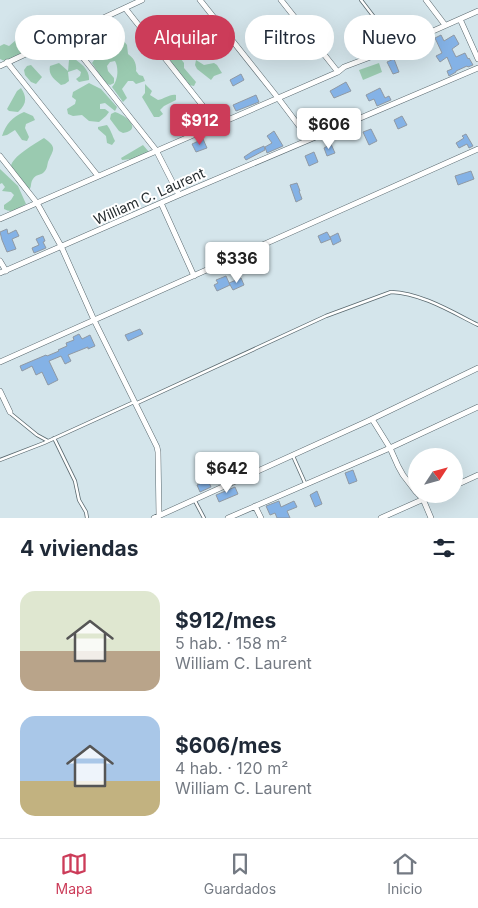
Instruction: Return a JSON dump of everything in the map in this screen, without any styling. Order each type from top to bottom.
[{"type":"street","points":[[110,15],[142,0]]},
{"type":"street","points":[[200,0],[309,139]]},
{"type":"street","points":[[282,0],[338,72]]},
{"type":"street","points":[[426,0],[445,25]]},
{"type":"street","points":[[125,8],[218,125]]},
{"type":"street","points":[[435,30],[478,11]]},
{"type":"street","points":[[460,19],[478,59]]},
{"type":"street","points":[[0,65],[15,58]]},
{"type":"street","points":[[84,60],[156,150],[179,195]]},
{"type":"street","points":[[0,219],[363,60]]},
{"type":"street","points":[[7,62],[98,176]]},
{"type":"street","name":"William C. Laurent","points":[[0,273],[478,68]]},
{"type":"street","points":[[0,362],[478,149]]},
{"type":"street","points":[[0,156],[37,203],[61,246],[94,320],[158,452],[157,517],[372,419],[478,368]]},
{"type":"street","points":[[161,203],[194,276]]},
{"type":"street","points":[[0,260],[6,271]]},
{"type":"street","points":[[0,392],[10,412]]},
{"type":"street","points":[[228,518],[390,448],[478,407]]},
{"type":"street","points":[[372,419],[408,482]]},
{"type":"street","points":[[463,482],[478,475]]},
{"type":"street","points":[[381,518],[414,503]]},
{"type":"street","points":[[425,503],[431,518]]},
{"type":"street","points":[[254,506],[261,518]]},
{"type":"lane","points":[[361,0],[372,15]]},
{"type":"lane","points":[[0,460],[135,403],[326,316],[391,292],[398,292],[433,302],[478,325]]},
{"type":"lane","points":[[10,412],[12,416],[48,441]]},
{"type":"lane","points":[[54,438],[75,481],[79,500],[86,512],[87,518]]},
{"type":"lane","points":[[293,455],[305,484]]},
{"type":"lane","points":[[195,500],[204,518]]},
{"type":"green space","points":[[15,41],[15,60],[7,62],[0,59],[0,46],[4,44],[9,46]]},
{"type":"green space","points":[[125,42],[128,54],[135,61],[136,71],[139,75],[143,76],[145,81],[136,84],[133,81],[128,81],[122,89],[127,98],[123,102],[112,87],[116,81],[117,74],[115,61],[110,62],[107,66],[108,71],[114,78],[114,83],[110,85],[105,83],[92,63],[94,60],[125,60]]},
{"type":"green space","points":[[69,60],[76,60],[86,70],[89,80],[79,82],[76,79],[80,76],[81,72],[77,69],[68,72],[69,81],[61,85],[51,74],[50,66],[59,63],[68,71]]},
{"type":"green space","points":[[171,60],[182,60],[184,68],[196,82],[194,86],[179,78],[169,62]]},
{"type":"green space","points":[[196,60],[204,65],[214,63],[222,73],[214,76],[211,80],[197,69],[195,65]]},
{"type":"green space","points":[[379,63],[382,72],[363,80],[359,70]]},
{"type":"green space","points":[[31,65],[42,77],[36,84],[31,82],[25,75],[24,70],[27,66]]},
{"type":"green space","points":[[89,83],[101,89],[117,107],[115,111],[105,103],[100,104],[100,109],[105,109],[109,112],[99,122],[89,121],[82,115],[73,116],[68,114],[67,109],[75,104],[76,100],[72,97],[73,92]]},
{"type":"green space","points":[[145,84],[152,91],[150,95],[158,100],[176,95],[176,100],[160,110],[163,114],[159,117],[154,117],[142,97],[145,93]]},
{"type":"green space","points":[[21,88],[25,97],[23,106],[18,112],[9,111],[7,109],[17,91]]},
{"type":"green space","points":[[24,112],[33,116],[35,120],[26,124],[25,128],[29,137],[27,141],[22,140],[15,130],[2,136],[10,121]]},
{"type":"green space","points":[[115,112],[131,122],[132,129],[123,133],[119,131],[110,119],[111,114]]},
{"type":"green space","points":[[107,125],[115,141],[112,145],[107,143],[106,136],[98,129],[98,127]]},
{"type":"green space","points":[[44,138],[51,144],[53,151],[45,171],[34,178],[30,188],[25,192],[12,174],[12,163],[24,151]]},
{"type":"green space","points":[[143,145],[149,152],[141,158],[122,160],[121,158]]},
{"type":"green space","points":[[0,169],[18,186],[26,204],[15,210],[4,209],[4,205],[14,195],[11,192],[2,191],[5,187],[2,183],[0,184]]},
{"type":"building","points":[[441,35],[444,41],[454,35],[459,44],[452,49],[456,57],[465,53],[473,65],[456,71],[449,76],[447,71],[452,69],[447,57],[440,62],[436,56],[442,53],[435,38]]},
{"type":"building","points":[[394,60],[399,72],[393,74],[387,62]]},
{"type":"building","points":[[241,74],[244,80],[233,86],[230,80]]},
{"type":"building","points":[[346,82],[351,91],[334,98],[330,91]]},
{"type":"building","points":[[380,88],[385,98],[389,96],[391,100],[377,106],[374,99],[369,101],[366,95]]},
{"type":"building","points":[[256,95],[259,102],[236,111],[233,105]]},
{"type":"building","points":[[402,116],[407,125],[398,129],[394,120]]},
{"type":"building","points":[[371,129],[377,141],[369,145],[363,132]]},
{"type":"building","points":[[274,131],[283,146],[267,153],[265,147],[272,143],[267,136]]},
{"type":"building","points":[[466,134],[473,146],[469,148],[467,144],[459,148],[456,143],[464,138],[462,136]]},
{"type":"building","points":[[203,139],[207,148],[196,152],[192,144]]},
{"type":"building","points":[[331,144],[335,153],[327,156],[324,148]]},
{"type":"building","points":[[264,146],[265,150],[246,160],[244,157],[253,151]]},
{"type":"building","points":[[314,152],[318,162],[309,166],[305,156]]},
{"type":"building","points":[[471,171],[474,179],[458,185],[455,176]]},
{"type":"building","points":[[297,183],[302,199],[296,202],[290,185]]},
{"type":"building","points":[[7,229],[8,234],[16,230],[19,236],[12,239],[16,249],[7,252],[0,232]]},
{"type":"building","points":[[327,232],[331,239],[321,243],[318,236]]},
{"type":"building","points":[[338,233],[341,241],[333,245],[330,237]]},
{"type":"building","points":[[43,236],[46,248],[34,253],[32,248],[39,245],[36,239]]},
{"type":"building","points":[[226,276],[230,285],[217,291],[214,285],[218,283],[216,280]]},
{"type":"building","points":[[241,278],[244,285],[233,290],[229,283]]},
{"type":"building","points":[[140,329],[143,334],[128,341],[125,335]]},
{"type":"building","points":[[79,334],[82,339],[90,335],[95,346],[68,355],[71,361],[65,364],[61,356],[49,361],[58,380],[48,385],[42,372],[36,375],[32,366],[22,371],[20,366],[59,351],[67,346],[66,343],[74,340],[73,337]]},
{"type":"building","points":[[353,470],[357,481],[349,484],[345,473]]},
{"type":"building","points":[[208,480],[211,487],[200,492],[197,485]]},
{"type":"building","points":[[235,487],[238,494],[219,502],[216,495]]},
{"type":"building","points":[[317,491],[322,504],[315,507],[310,495]]},
{"type":"building","points":[[279,501],[281,507],[294,501],[297,507],[287,511],[290,518],[277,518],[275,513],[270,515],[266,506]]}]
